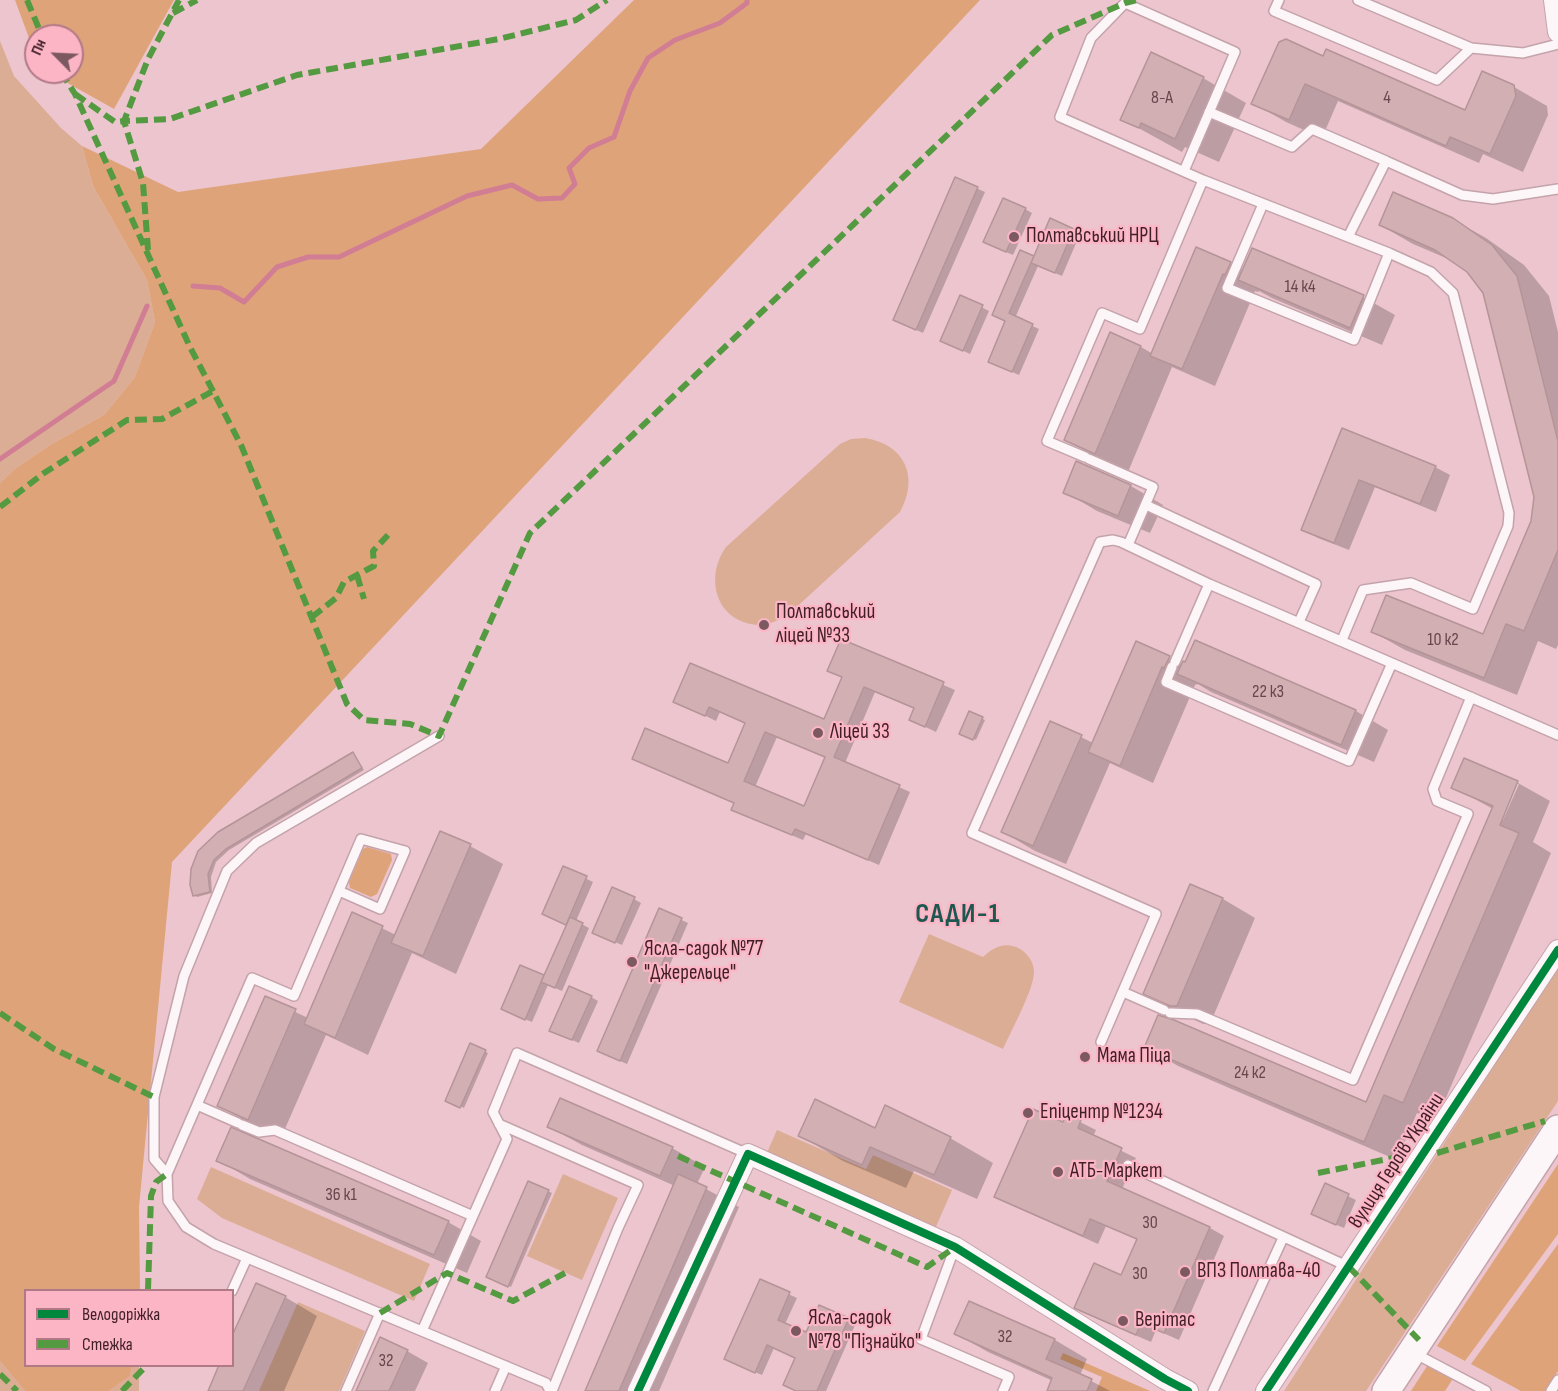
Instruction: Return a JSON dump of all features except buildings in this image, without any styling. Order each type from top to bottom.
[{"type":"main road","points":[[1386,1391],[1558,1130]]},
{"type":"street","points":[[1554,0],[1558,32]]},
{"type":"street","name":"вулиця Героїв України","points":[[1266,1391],[1558,950]]},
{"type":"street","points":[[638,1391],[748,1154],[955,1247],[1165,1379],[1188,1391]]},
{"type":"lane","points":[[1279,0],[1274,11],[1437,80],[1472,48]]},
{"type":"lane","points":[[1358,0],[1472,48],[1524,53],[1558,44]]},
{"type":"lane","points":[[1184,171],[1235,52],[1125,3],[1091,38],[1060,117],[1203,180],[1431,272],[1453,293],[1509,513],[1508,526],[1473,609],[1412,583],[1363,590],[1342,640]]},
{"type":"lane","points":[[1209,112],[1292,147],[1312,129],[1462,195],[1493,199],[1558,189]]},
{"type":"lane","points":[[1348,237],[1386,161]]},
{"type":"lane","points":[[1128,545],[1153,487],[1047,441],[1102,313],[1140,328],[1203,180]]},
{"type":"lane","points":[[1263,204],[1227,288],[1354,340],[1389,254]]},
{"type":"lane","points":[[1146,505],[1316,584],[1299,622]]},
{"type":"lane","points":[[1101,1042],[1156,914],[972,833],[1100,542],[1113,540],[1128,545],[1209,584],[1558,735]]},
{"type":"lane","points":[[1209,584],[1166,682],[1349,760],[1392,663]]},
{"type":"lane","points":[[1123,992],[1167,1011],[1197,1014],[1353,1080],[1468,814],[1437,801],[1433,789],[1471,698]]},
{"type":"lane","points":[[167,1174],[154,1159],[154,1097],[184,976],[227,871],[256,843],[439,736]]},
{"type":"lane","points":[[339,891],[380,909],[405,851],[361,839],[294,996],[252,978],[167,1174],[168,1201],[186,1227],[214,1244],[546,1383],[551,1391]]},
{"type":"lane","points":[[422,1330],[507,1139],[493,1112],[517,1053],[748,1154]]},
{"type":"lane","points":[[197,1105],[260,1132],[275,1130],[473,1216]]},
{"type":"lane","points":[[499,1124],[638,1185],[551,1391]]},
{"type":"lane","points":[[1128,1165],[1348,1267]]},
{"type":"lane","points":[[1213,1391],[1283,1238]]},
{"type":"lane","points":[[955,1247],[921,1339],[1009,1377],[1003,1391]]},
{"type":"lane","points":[[233,1289],[247,1258]]},
{"type":"lane","points":[[346,1391],[380,1313]]},
{"type":"lane","points":[[1412,1352],[1486,1391]]},
{"type":"lane","points":[[495,1391],[506,1366]]},
{"type":"lane","points":[[1551,1391],[1558,1380]]},
{"type":"shaded area","points":[[15,0],[174,0],[114,109],[69,84],[84,84],[84,24],[24,24]]},
{"type":"shaded area","points":[[634,0],[980,0],[172,862],[139,1207],[140,1289],[24,1289],[24,1367],[132,1367],[130,1376],[109,1391],[25,1391],[0,1361],[0,483],[16,468],[50,445],[104,415],[135,377],[155,322],[147,280],[93,186],[82,146],[178,192],[481,149]]},
{"type":"shaded area","points":[[0,41],[14,76],[61,128],[82,146],[93,186],[147,280],[155,322],[135,377],[104,415],[50,445],[16,468],[0,483]]},
{"type":"shaded area","points":[[865,438],[879,441],[890,447],[905,464],[908,486],[906,499],[900,512],[789,614],[770,623],[758,625],[732,616],[724,607],[715,585],[719,559],[726,547],[840,444],[851,439]]},
{"type":"shaded area","points":[[367,847],[391,854],[392,860],[377,894],[371,897],[350,888],[349,882],[363,849]]},
{"type":"shaded area","points":[[929,934],[983,957],[994,949],[1006,945],[1020,949],[1029,957],[1034,968],[1033,979],[1003,1049],[899,1002]]},
{"type":"shaded area","points":[[1558,967],[1558,1101],[1366,1391],[1284,1391]]},
{"type":"shaded area","points":[[777,1130],[866,1169],[873,1155],[952,1190],[935,1229],[766,1155]]},
{"type":"shaded area","points":[[1558,1164],[1558,1234],[1465,1361],[1437,1346]]},
{"type":"shaded area","points":[[211,1167],[430,1264],[414,1301],[222,1218],[197,1199]]},
{"type":"shaded area","points":[[563,1174],[618,1198],[582,1280],[527,1256]]},
{"type":"shaded area","points":[[1558,1244],[1558,1371],[1545,1391],[1521,1391],[1471,1364]]},
{"type":"shaded area","points":[[298,1302],[365,1331],[339,1391],[259,1391]]},
{"type":"shaded area","points":[[1063,1353],[1150,1391],[1096,1391],[1102,1377],[1060,1359]]},
{"type":"shaded area","points":[[0,1361],[25,1391],[0,1391]]},
{"type":"shaded area","points":[[1429,1363],[1454,1377],[1445,1391],[1411,1391]]},
{"type":"shaded area","points":[[132,1367],[139,1367],[139,1391],[109,1391],[130,1376]]},
{"type":"waterway","points":[[193,286],[220,288],[244,302],[277,267],[308,257],[339,257],[467,196],[512,185],[538,199],[562,198],[575,184],[569,168],[589,148],[614,137],[630,91],[648,58],[675,40],[720,23],[747,3],[747,0]]},
{"type":"waterway","points":[[0,459],[114,381],[147,306]]},
{"type":"marked path","points":[[27,0],[37,24]]},
{"type":"marked path","points":[[75,94],[115,122],[124,121],[148,59],[179,0]]},
{"type":"marked path","points":[[173,13],[197,0]]},
{"type":"marked path","points":[[148,250],[143,183],[124,121],[170,119],[297,75],[499,39],[576,20],[607,0]]},
{"type":"marked path","points":[[69,84],[190,347],[241,445],[347,704],[364,720],[410,724],[439,736],[530,533],[1052,35],[1137,0]]},
{"type":"marked path","points":[[0,507],[44,473],[127,420],[162,419],[213,391]]},
{"type":"marked path","points":[[312,617],[336,598],[344,582],[374,566],[373,551],[388,535]]},
{"type":"marked path","points":[[357,575],[364,599]]},
{"type":"marked path","points":[[0,1013],[54,1049],[154,1097]]},
{"type":"marked path","points":[[1437,1153],[1545,1121]]},
{"type":"marked path","points":[[678,1156],[927,1267],[955,1247]]},
{"type":"marked path","points":[[1318,1173],[1403,1156]]},
{"type":"marked path","points":[[148,1289],[151,1196],[156,1182],[167,1174]]},
{"type":"marked path","points":[[1349,1267],[1419,1340]]},
{"type":"marked path","points":[[380,1313],[447,1273],[513,1301],[565,1273]]},
{"type":"marked path","points":[[122,1391],[145,1367]]},
{"type":"marked path","points":[[0,1374],[17,1391]]},
{"type":"cycle path","points":[[1266,1391],[1558,950]]},
{"type":"cycle path","points":[[638,1391],[748,1154],[955,1247],[1165,1379],[1188,1391]]},
{"type":"place","name":"Полтавський НРЦ","points":[[1014,237]]},
{"type":"place","name":"Полтавський ліцей №33","points":[[764,625]]},
{"type":"place","name":"Ліцей 33","points":[[818,733]]},
{"type":"place","name":"Ясла-садок №77 \"Джерельце\"","points":[[632,962]]},
{"type":"place","name":"Мама Піца","points":[[1085,1057]]},
{"type":"place","name":"Епіцентр №1234","points":[[1028,1113]]},
{"type":"place","name":"АТБ-Маркет","points":[[1058,1172]]},
{"type":"place","name":"ВПЗ Полтава-40","points":[[1185,1272]]},
{"type":"place","name":"Верітас","points":[[1123,1321]]},
{"type":"place","name":"Ясла-садок №78 \"Пізнайко\"","points":[[796,1331]]},
{"type":"district","name":"САДИ-1","points":[[958,915]]}]
